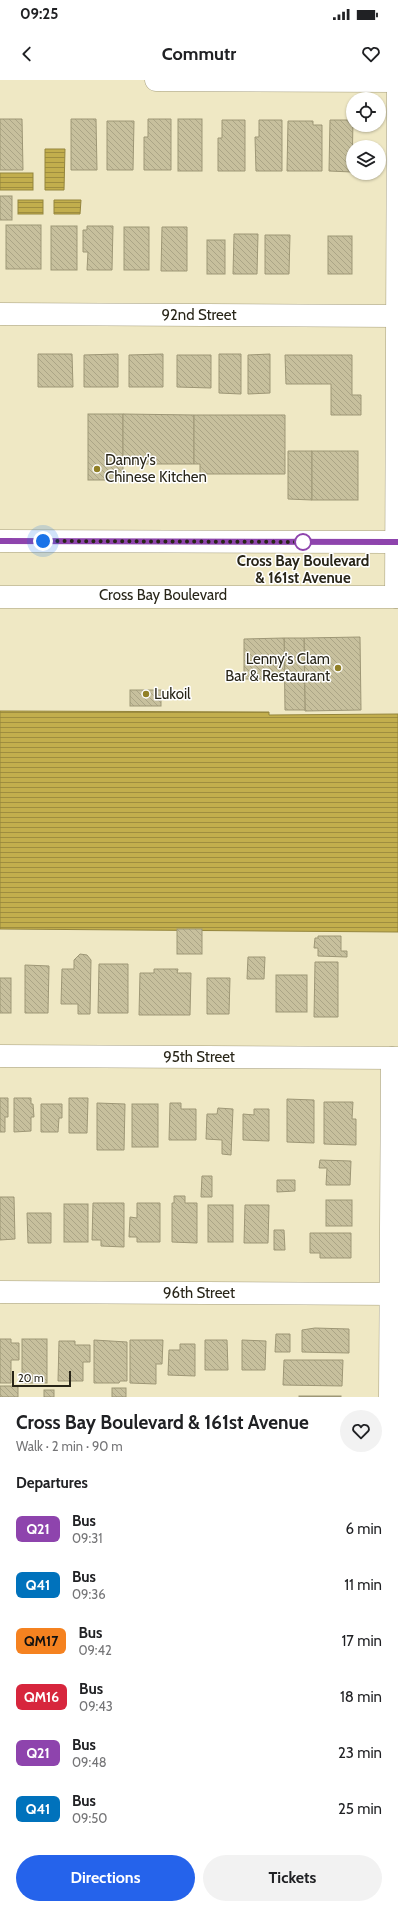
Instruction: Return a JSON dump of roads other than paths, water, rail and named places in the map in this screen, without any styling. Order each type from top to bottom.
[{"type":"street","points":[[156,80],[398,81],[397,596]]},
{"type":"street","name":"92nd Street","points":[[0,314],[397,316]]},
{"type":"street","points":[[0,541],[398,542]]},
{"type":"street","name":"Cross Bay Boulevard","points":[[0,596],[397,596]]},
{"type":"street","name":"95th Street","points":[[0,1056],[395,1058]]},
{"type":"street","points":[[390,1397],[394,1294],[395,1058]]},
{"type":"street","name":"96th Street","points":[[0,1292],[394,1294]]},
{"type":"place","name":"Danny's Chinese Kitchen","points":[[97,469]]},
{"type":"place","name":"Cross Bay Boulevard & 161st Avenue","points":[[303,542]]},
{"type":"place","name":"Lenny's Clam Bar & Restaurant","points":[[338,668]]},
{"type":"place","name":"Lukoil","points":[[146,694]]}]
